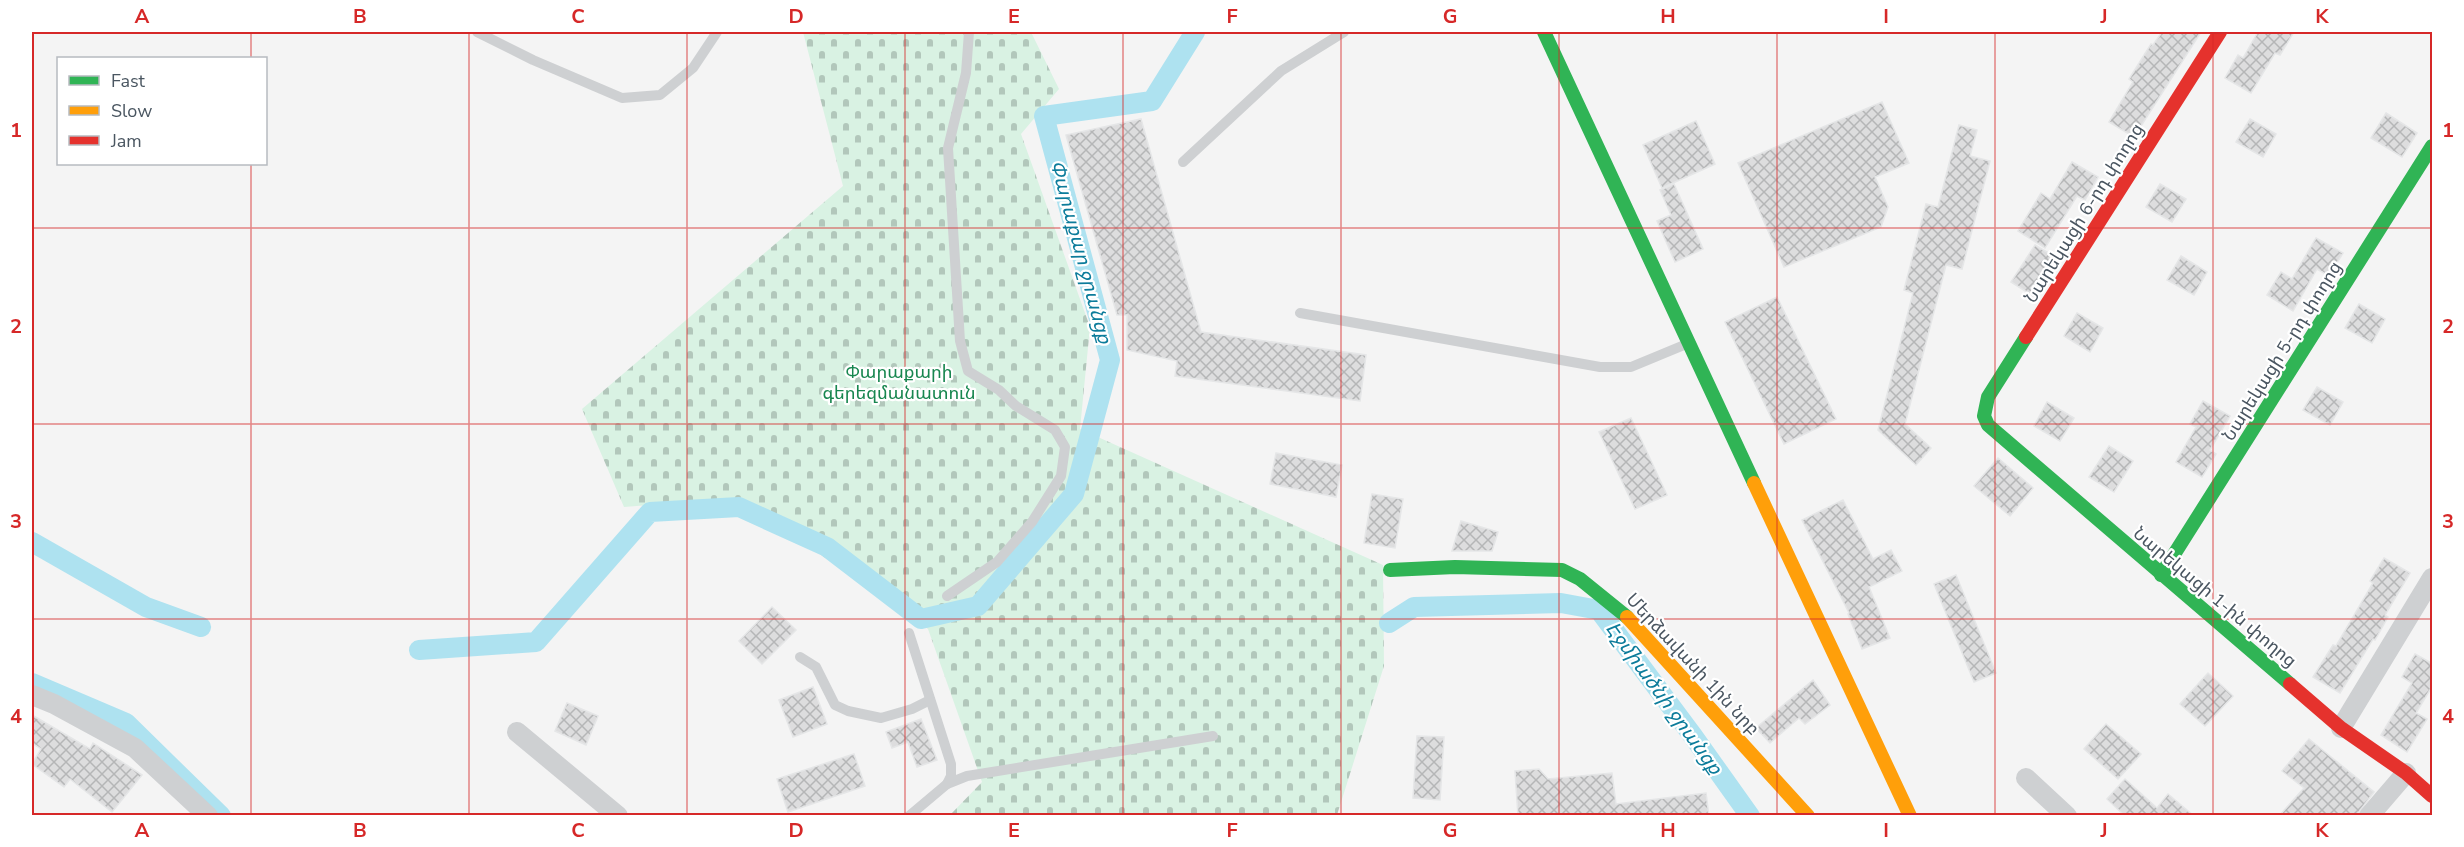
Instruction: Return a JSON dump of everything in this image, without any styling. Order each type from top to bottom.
[{"type":"street","points":[[1544,32],[1910,816]]},
{"type":"street","name":"Նարեկացի 6-րդ փողոց","points":[[1984,416],[1988,397],[2220,32]]},
{"type":"street","name":"Նարեկացի 5-րդ փողոց","points":[[2161,575],[2433,146]]},
{"type":"street","name":"Նարեկացի 1-ին փողոց","points":[[1984,416],[1988,425],[2341,728],[2406,773],[2433,796]]},
{"type":"street","name":"Մերձավանի 1ին նրբ","points":[[1390,570],[1455,567],[1528,568],[1562,570],[1580,579],[1620,609],[1808,816]]},
{"type":"street","points":[[2341,728],[2433,578]]},
{"type":"street","points":[[32,695],[54,704],[135,748],[208,816]]},
{"type":"street","points":[[518,732],[618,816]]},
{"type":"street","points":[[2369,816],[2406,773]]},
{"type":"street","points":[[2026,778],[2067,816]]},
{"type":"lane","points":[[477,32],[533,60],[622,98],[660,94],[693,68],[717,32]]},
{"type":"lane","points":[[947,596],[997,562],[1032,522],[1061,476],[1065,447],[1055,430],[1016,406],[999,390],[968,371],[960,341],[948,148],[966,73],[969,32]]},
{"type":"lane","points":[[1183,162],[1281,71],[1344,32]]},
{"type":"lane","points":[[1300,313],[1600,367],[1631,367],[1689,342]]},
{"type":"lane","points":[[909,633],[951,764],[951,776],[947,784]]},
{"type":"lane","points":[[800,657],[816,667],[835,705],[848,711],[881,718],[912,709],[930,700]]},
{"type":"lane","points":[[909,816],[947,784],[967,776],[1213,736]]},
{"type":"green space","name":"Փարաքարի գերեզմանատուն","points":[[803,32],[1031,32],[1059,89],[1021,134],[1090,327],[1080,429],[1383,565],[1384,666],[1337,815],[950,815],[982,782],[928,629],[739,498],[624,507],[582,409],[843,186]]},
{"type":"building","points":[[2162,32],[2201,32],[2134,137],[2109,122],[2133,82],[2129,79],[2151,44],[2153,45]]},
{"type":"building","points":[[2258,32],[2294,32],[2280,55],[2275,53],[2251,93],[2225,78],[2238,55],[2243,58]]},
{"type":"building","points":[[1882,102],[1909,163],[1875,177],[1888,207],[1881,227],[1784,267],[1738,163]]},
{"type":"building","points":[[2386,113],[2417,133],[2402,157],[2371,138]]},
{"type":"building","points":[[1141,119],[1201,332],[1366,355],[1360,401],[1175,376],[1177,361],[1127,350],[1127,315],[1117,315],[1066,135]]},
{"type":"building","points":[[2250,119],[2276,134],[2263,157],[2236,142]]},
{"type":"building","points":[[1696,121],[1715,164],[1662,188],[1643,145]]},
{"type":"building","points":[[1959,125],[1977,130],[1970,156],[1990,161],[1962,269],[1946,265],[1905,424],[1931,448],[1916,465],[1878,430],[1913,293],[1904,290],[1926,204],[1938,207]]},
{"type":"building","points":[[2072,162],[2098,177],[2085,200],[2077,196],[2045,248],[2018,231],[2041,193],[2050,199]]},
{"type":"building","points":[[1674,184],[1703,249],[1675,262],[1657,221],[1671,215],[1660,190]]},
{"type":"building","points":[[2160,184],[2186,199],[2172,222],[2146,207]]},
{"type":"building","points":[[2316,238],[2343,253],[2329,276],[2317,269],[2293,311],[2267,295],[2281,272],[2292,279]]},
{"type":"building","points":[[2035,245],[2057,258],[2033,296],[2011,282]]},
{"type":"building","points":[[2181,256],[2207,272],[2194,295],[2167,280]]},
{"type":"building","points":[[1777,297],[1836,419],[1784,444],[1725,322]]},
{"type":"building","points":[[2359,304],[2385,319],[2372,343],[2345,328]]},
{"type":"building","points":[[2077,313],[2103,328],[2090,352],[2064,336]]},
{"type":"building","points":[[2317,387],[2343,402],[2330,425],[2303,410]]},
{"type":"building","points":[[2203,401],[2230,416],[2210,450],[2216,454],[2202,477],[2176,462],[2196,427],[2190,424]]},
{"type":"building","points":[[2047,402],[2074,418],[2060,441],[2034,426]]},
{"type":"building","points":[[1631,418],[1667,495],[1635,509],[1599,432]]},
{"type":"building","points":[[2109,446],[2133,461],[2114,492],[2089,477]]},
{"type":"building","points":[[1276,453],[1342,465],[1336,497],[1270,484]]},
{"type":"building","points":[[1998,458],[2033,488],[2010,516],[1974,486]]},
{"type":"building","points":[[1372,494],[1403,499],[1395,548],[1364,543]]},
{"type":"building","points":[[1843,500],[1873,559],[1891,550],[1902,571],[1869,587],[1890,638],[1862,649],[1849,613],[1802,520]]},
{"type":"building","points":[[1461,521],[1498,532],[1492,551],[1452,551]]},
{"type":"building","points":[[2384,558],[2410,573],[2385,615],[2388,617],[2375,640],[2373,639],[2340,693],[2313,677],[2333,645],[2336,646],[2373,583],[2370,581]]},
{"type":"building","points":[[1956,575],[1996,673],[1974,682],[1934,584]]},
{"type":"building","points":[[772,607],[796,630],[762,664],[739,641]]},
{"type":"building","points":[[2415,654],[2433,664],[2433,685],[2416,713],[2427,719],[2407,752],[2381,735],[2412,683],[2402,677]]},
{"type":"building","points":[[2208,673],[2233,696],[2205,726],[2180,704]]},
{"type":"building","points":[[1813,680],[1830,705],[1805,724],[1799,718],[1770,743],[1756,728]]},
{"type":"building","points":[[813,687],[827,724],[793,737],[779,700]]},
{"type":"building","points":[[567,703],[598,716],[586,745],[555,731]]},
{"type":"building","points":[[32,715],[90,749],[93,743],[142,775],[112,812],[70,779],[64,787],[32,764],[41,749],[32,743]]},
{"type":"building","points":[[921,719],[937,760],[917,767],[908,742],[892,748],[886,732]]},
{"type":"building","points":[[2106,724],[2141,754],[2118,779],[2084,749]]},
{"type":"building","points":[[1417,736],[1444,737],[1440,800],[1413,798]]},
{"type":"building","points":[[2309,739],[2374,792],[2356,816],[2279,816],[2304,788],[2282,771]]},
{"type":"building","points":[[854,754],[865,786],[788,812],[777,779]]},
{"type":"building","points":[[1539,769],[1548,779],[1612,773],[1616,804],[1706,793],[1709,816],[1518,816],[1515,771]]},
{"type":"building","points":[[2125,779],[2157,808],[2168,794],[2194,816],[2125,816],[2107,799]]},
{"type":"waterway","name":"Փարաքար ջրանցք","points":[[419,650],[536,642],[650,512],[739,507],[827,547],[921,619],[978,606],[1074,494],[1110,360],[1044,116],[1152,101],[1195,32]]},
{"type":"waterway","name":"Փարաքար ջրանցք","points":[[32,542],[146,607],[201,627]]},
{"type":"waterway","name":"Էջմիածնի ջրանցք","points":[[1389,623],[1414,607],[1561,603],[1599,610],[1750,816]]},
{"type":"waterway","name":"Էջմիածնի ջրանցք","points":[[32,683],[126,723],[221,816]]},
{"type":"traffic: fast","points":[[1544,32],[1754,483]]},
{"type":"traffic: fast","points":[[2161,575],[2432,146]]},
{"type":"traffic: fast","points":[[2026,337],[1988,397],[1984,416],[1988,425],[2290,684]]},
{"type":"traffic: fast","points":[[1390,570],[1455,567],[1562,570],[1580,579],[1627,617]]},
{"type":"traffic: slow","points":[[1754,483],[1910,816]]},
{"type":"traffic: slow","points":[[1627,617],[1808,816]]},
{"type":"traffic: jam","points":[[2026,337],[2220,32]]},
{"type":"traffic: jam","points":[[2290,684],[2341,728],[2406,773],[2432,796]]}]
